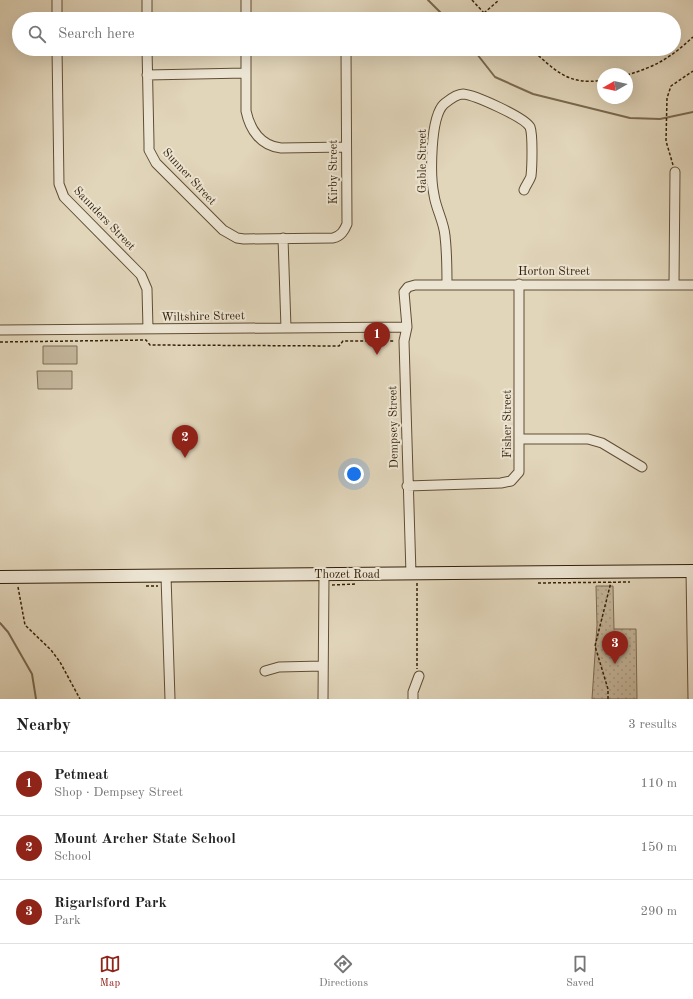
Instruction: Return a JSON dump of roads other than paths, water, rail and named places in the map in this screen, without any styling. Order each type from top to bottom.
[{"type":"street","points":[[57,0],[57,12]]},
{"type":"street","points":[[147,0],[147,12]]},
{"type":"street","points":[[246,0],[246,12]]},
{"type":"street","name":"Saunders Street","points":[[57,56],[59,184],[64,197],[141,274],[147,289],[148,329]]},
{"type":"street","name":"Sunner Street","points":[[147,56],[148,143],[149,150],[156,163],[230,235],[244,238],[284,238]]},
{"type":"street","points":[[246,56],[248,119],[254,133],[262,142],[274,148],[346,147]]},
{"type":"street","name":"Kirby Street","points":[[284,238],[333,238],[338,236],[345,229],[346,56]]},
{"type":"street","points":[[147,75],[246,73]]},
{"type":"street","name":"Gable Street","points":[[447,285],[445,235],[434,195],[433,172],[433,133],[436,119],[443,105],[455,96],[462,94],[503,109],[526,122],[531,134],[531,176],[524,190]]},
{"type":"street","points":[[674,284],[675,172]]},
{"type":"street","points":[[284,238],[286,328]]},
{"type":"street","name":"Horton Street","points":[[415,286],[518,284],[693,285]]},
{"type":"street","name":"Fisher Street","points":[[407,486],[501,483],[511,481],[519,472],[521,439],[518,284]]},
{"type":"street","name":"Dempsey Street","points":[[413,574],[407,486],[404,342],[407,326],[404,292],[408,287],[415,286]]},
{"type":"street","name":"Wiltshire Street","points":[[0,330],[407,326]]},
{"type":"street","points":[[521,439],[588,439],[602,443],[642,468]]},
{"type":"street","points":[[692,571],[693,698]]},
{"type":"street","name":"Thozet Road","points":[[0,577],[692,571]]},
{"type":"street","points":[[323,699],[324,575]]},
{"type":"street","points":[[166,576],[170,699]]},
{"type":"street","points":[[265,671],[279,666],[323,666]]},
{"type":"street","points":[[413,699],[413,692],[419,676]]},
{"type":"waterway","points":[[428,0],[440,12]]},
{"type":"waterway","points":[[478,56],[495,77],[533,94],[630,118],[660,119],[693,112]]},
{"type":"waterway","points":[[0,623],[8,632],[32,674],[36,699]]},
{"type":"place","name":"Petmeat","points":[[377,355]]},
{"type":"place","name":"Mount Archer State School","points":[[185,458]]},
{"type":"place","name":"Rigarlsford Park","points":[[615,664]]}]
